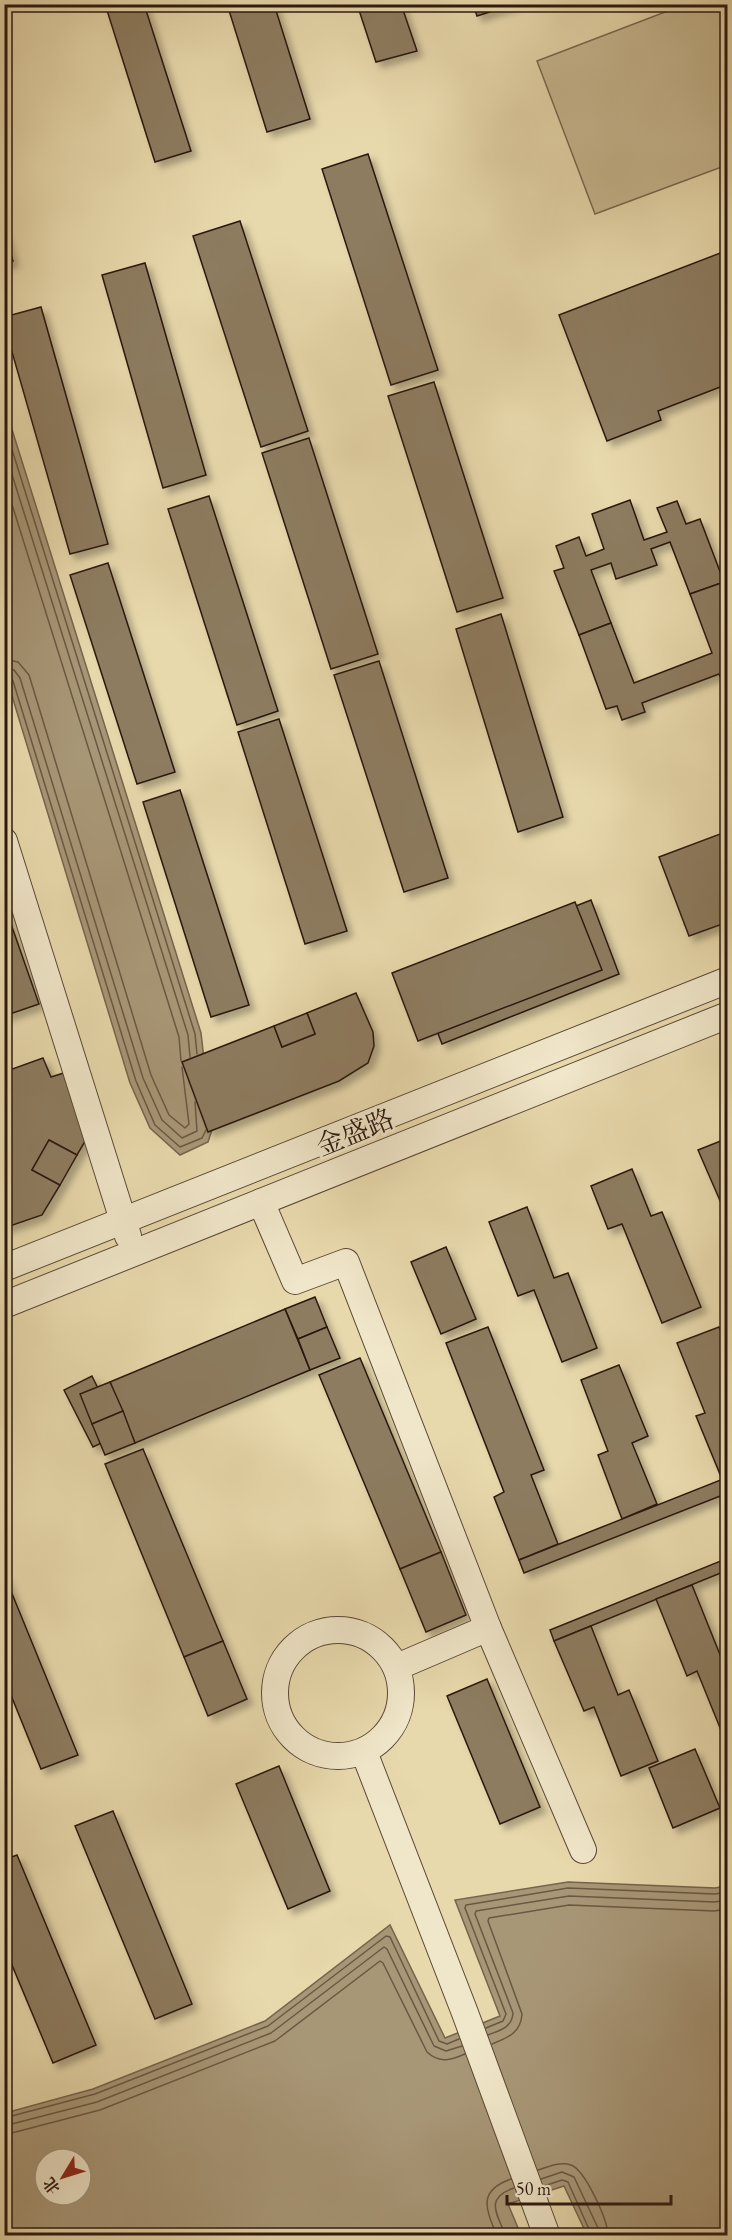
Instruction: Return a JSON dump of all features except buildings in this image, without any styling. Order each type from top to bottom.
[{"type":"street","points":[[4,841],[133,1253]]},
{"type":"street","name":"金盛路","points":[[4,1268],[728,980]]},
{"type":"street","name":"金盛路","points":[[4,1305],[728,1015]]},
{"type":"street","points":[[261,1202],[295,1281],[346,1262],[488,1628],[583,1850]]},
{"type":"street","points":[[337,1628],[362,1633],[383,1647],[397,1667],[402,1692],[398,1717],[384,1738],[364,1752],[339,1757],[314,1752],[293,1738],[279,1718],[274,1694],[278,1669],[292,1647],[313,1633],[337,1628]]},
{"type":"street","points":[[397,1667],[488,1628]]},
{"type":"street","points":[[364,1752],[465,2013],[543,2225]]},
{"type":"shaded area","points":[[686,4],[727,5],[727,165],[595,214],[537,61]]},
{"type":"water","points":[[4,404],[201,1033],[212,1130],[208,1142],[180,1155],[150,1128],[130,1083],[5,673]]},
{"type":"water","points":[[568,1882],[715,1888],[727,1886],[727,2235],[587,2235],[564,2186],[508,2204],[521,2235],[5,2236],[5,2113],[93,2089],[265,2021],[390,1925],[445,2038],[500,2016],[455,1900]]}]
